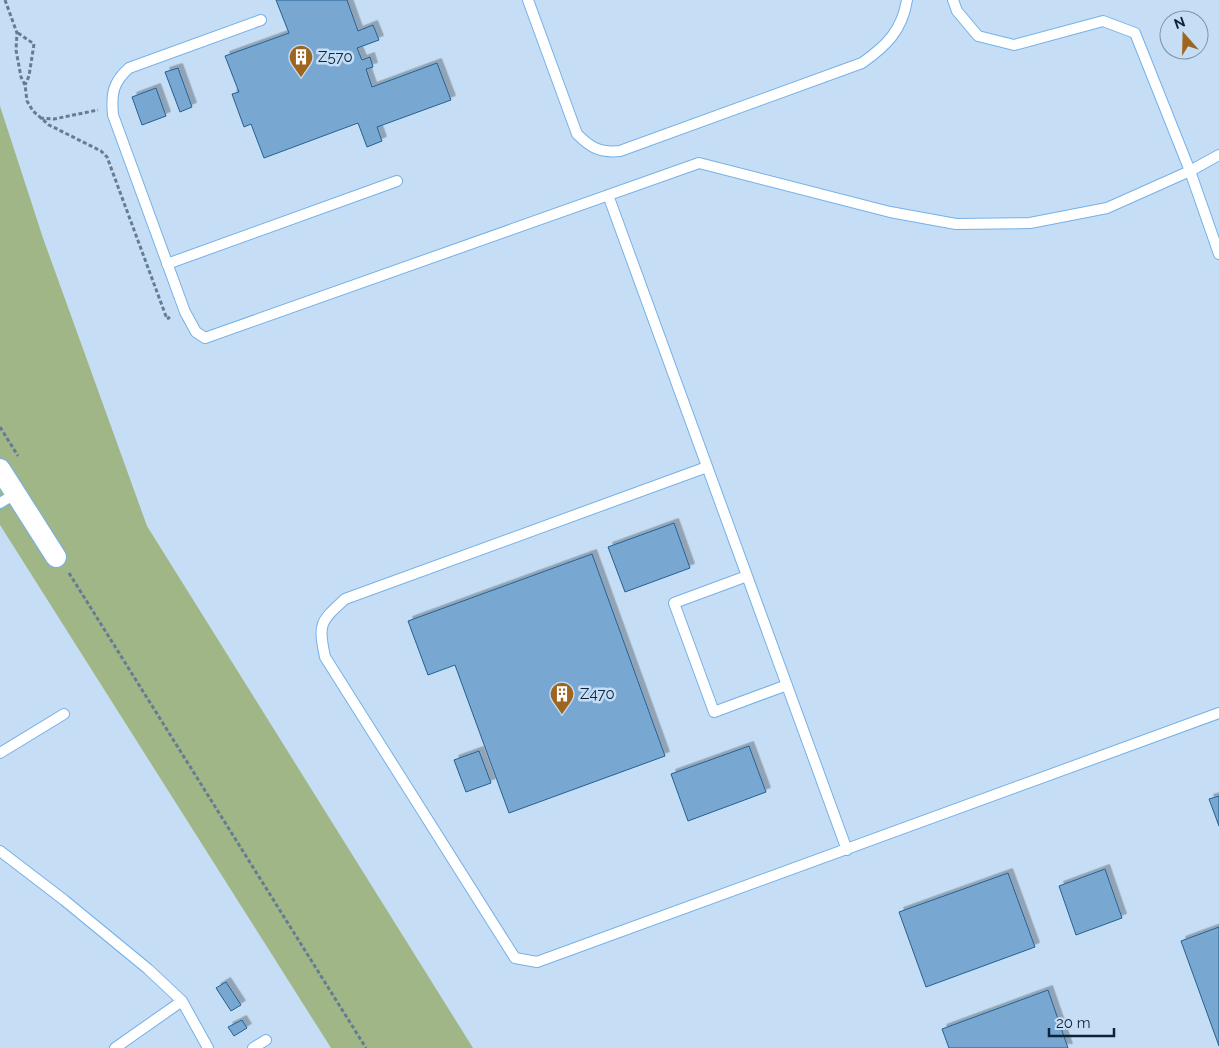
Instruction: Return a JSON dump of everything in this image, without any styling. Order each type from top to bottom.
[{"type":"street","points":[[0,469],[8,499],[56,557]]},
{"type":"lane","points":[[528,0],[577,134],[596,149],[608,152],[620,151],[862,63],[881,50],[896,33],[905,12],[907,0]]},
{"type":"lane","points":[[953,0],[957,11],[978,36],[1014,45],[1102,20],[1135,33],[1190,171],[1219,254]]},
{"type":"lane","points":[[261,20],[129,68],[120,77],[111,96],[112,114],[185,312],[196,332],[205,338],[699,162],[890,212],[956,224],[1030,223],[1107,208],[1190,171],[1219,155]]},
{"type":"lane","points":[[167,264],[397,181]]},
{"type":"lane","points":[[608,195],[847,850]]},
{"type":"lane","points":[[707,467],[345,599],[326,616],[320,633],[325,656],[515,958],[538,962],[1219,713]]},
{"type":"lane","points":[[747,576],[674,602],[714,712],[787,685]]},
{"type":"lane","points":[[0,753],[64,714]]},
{"type":"lane","points":[[1,855],[64,900],[148,969],[182,1001],[208,1048]]},
{"type":"lane","points":[[115,1048],[182,1001]]},
{"type":"lane","points":[[253,1048],[266,1040]]},
{"type":"path","points":[[5,0],[17,33],[16,50],[21,77],[25,85],[27,101],[32,111],[49,124],[101,151],[107,157],[166,318],[185,312]]},
{"type":"path","points":[[17,33],[34,44],[29,76],[25,85]]},
{"type":"path","points":[[40,118],[54,119],[112,106]]},
{"type":"path","points":[[56,557],[69,572],[366,1048]]},
{"type":"green space","points":[[0,106],[43,238],[147,526],[473,1048],[331,1048],[0,525]]},
{"type":"building","name":"Z570","points":[[276,0],[347,0],[358,31],[373,25],[379,40],[357,48],[362,60],[370,57],[373,67],[366,69],[372,87],[437,63],[451,100],[377,127],[382,141],[367,147],[358,123],[264,158],[251,124],[244,127],[232,94],[239,92],[225,56],[289,33]]},
{"type":"building","points":[[178,68],[192,107],[180,112],[165,72]]},
{"type":"building","points":[[156,88],[166,116],[142,125],[132,97]]},
{"type":"building","points":[[674,523],[690,568],[625,592],[608,547]]},
{"type":"building","name":"Z470","points":[[592,554],[665,756],[509,813],[455,665],[428,675],[408,621]]},
{"type":"building","points":[[749,746],[766,792],[688,821],[671,774]]},
{"type":"building","points":[[479,751],[491,783],[466,792],[454,760]]},
{"type":"building","points":[[1219,796],[1219,826],[1209,799]]},
{"type":"building","points":[[1105,869],[1122,918],[1076,935],[1059,886]]},
{"type":"building","points":[[1008,873],[1035,947],[926,987],[899,912]]},
{"type":"building","points":[[1219,927],[1219,1046],[1181,941]]},
{"type":"building","points":[[226,982],[241,1005],[231,1011],[216,988]]},
{"type":"building","points":[[1048,990],[1068,1048],[949,1048],[942,1029]]},
{"type":"building","points":[[242,1020],[247,1028],[234,1036],[228,1027]]},
{"type":"place","name":"Z570","points":[[301,78]]},
{"type":"place","name":"Z470","points":[[562,715]]}]
